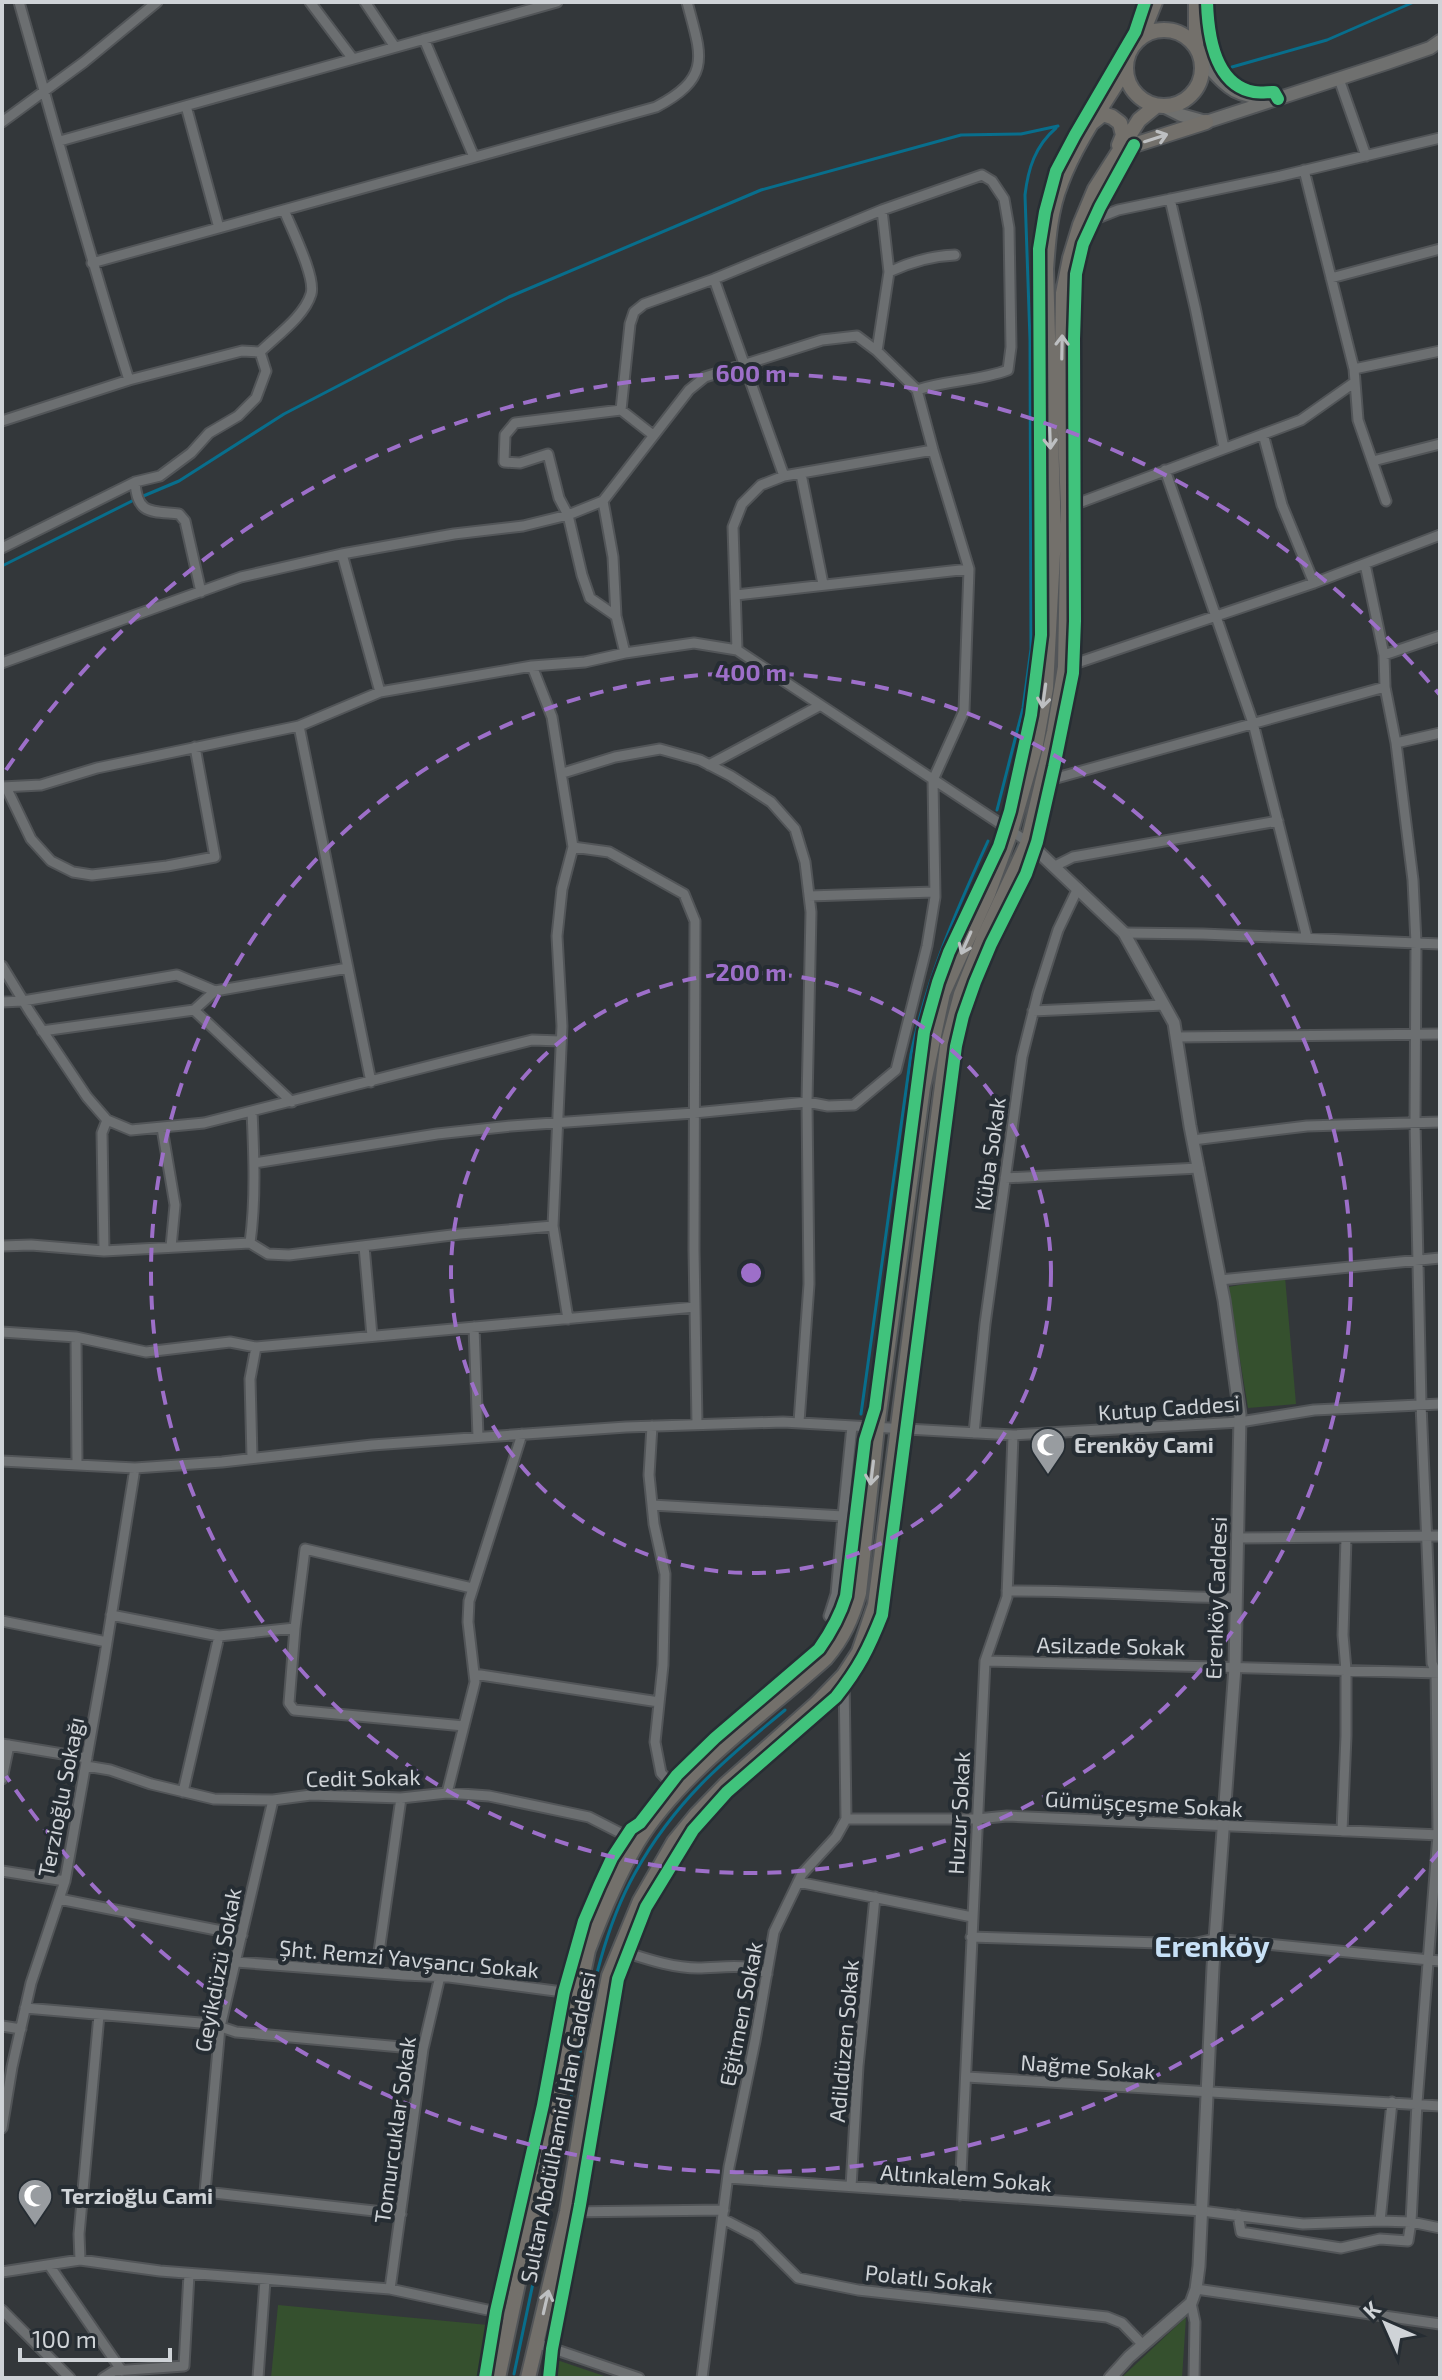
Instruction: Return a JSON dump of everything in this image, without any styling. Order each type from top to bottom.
[{"type":"main road","points":[[1141,37],[1155,2]]},
{"type":"main road","points":[[1160,106],[1181,102],[1199,84],[1202,72],[1196,2]]},
{"type":"main road","points":[[1206,122],[1144,101],[1134,93],[1125,70],[1132,46],[1141,37],[1165,29],[1177,32],[1188,38],[1232,90],[1242,96],[1278,99]]},
{"type":"main road","points":[[1111,164],[1134,145],[1339,79],[1430,48],[1440,41]]},
{"type":"main road","name":"Sultan Abdülhamid Han Caddesi","points":[[500,2378],[578,1994],[588,1950],[600,1918],[638,1842],[678,1791],[826,1658],[843,1635],[859,1593],[877,1427],[923,1087],[943,993],[988,894],[1011,831],[1036,744],[1046,688],[1054,535],[1046,269],[1048,238],[1059,186],[1075,150],[1125,70]]},
{"type":"main road","name":"Sultan Abdülhamid Han Caddesi","points":[[527,2378],[567,2212],[609,1976],[640,1901],[674,1842],[697,1814],[844,1675],[859,1652],[875,1605],[947,1047],[961,994],[1028,842],[1054,732],[1065,667],[1068,507],[1062,360],[1063,293],[1080,225],[1095,189],[1139,120],[1160,106]]},
{"type":"main road","points":[[1092,123],[1103,114],[1120,123],[1123,135],[1111,164]]},
{"type":"main road","points":[[491,2378],[503,2354]]},
{"type":"main road","points":[[531,2362],[536,2378]]},
{"type":"street","points":[[19,2],[92,263],[129,380]]},
{"type":"street","points":[[139,2],[147,10]]},
{"type":"street","points":[[2,122],[84,62],[157,2]]},
{"type":"street","points":[[310,2],[353,59]]},
{"type":"street","points":[[365,2],[395,47]]},
{"type":"street","points":[[60,141],[557,2]]},
{"type":"street","points":[[92,263],[656,107],[684,88],[700,60],[687,2]]},
{"type":"street","points":[[424,39],[474,157]]},
{"type":"street","points":[[1339,79],[1366,156]]},
{"type":"street","points":[[186,106],[219,228]]},
{"type":"street","points":[[1080,225],[1118,210],[1440,138]]},
{"type":"street","points":[[1304,170],[1354,369],[1358,420],[1386,501]]},
{"type":"street","points":[[621,410],[630,324],[634,312],[644,304],[714,279],[882,210],[982,175],[992,181],[1004,199],[1009,228],[1011,347],[1008,370],[917,390]]},
{"type":"street","points":[[1170,199],[1224,448]]},
{"type":"street","points":[[2,421],[129,380],[242,351],[260,352],[297,316],[312,291],[310,277],[284,210]]},
{"type":"street","points":[[877,351],[889,272],[882,210]]},
{"type":"street","points":[[1331,278],[1440,249]]},
{"type":"street","points":[[889,272],[909,263],[955,255]]},
{"type":"street","points":[[714,279],[784,476]]},
{"type":"street","points":[[2,663],[241,577],[342,554],[454,534],[523,526],[568,515],[603,501],[689,390],[705,377],[822,340],[857,336],[917,390],[969,569],[964,711],[933,780],[934,892],[927,946],[896,1070],[854,1105],[828,1106],[807,1102],[557,1122],[437,1134],[254,1163]]},
{"type":"street","points":[[1354,369],[1440,351]]},
{"type":"street","points":[[2,548],[135,482],[160,476],[191,453],[209,433],[238,416],[256,398],[266,371],[260,352]]},
{"type":"street","points":[[1068,507],[1301,420],[1355,382]]},
{"type":"street","points":[[616,616],[590,598],[548,454],[520,463],[504,462],[505,435],[515,423],[621,410],[653,435]]},
{"type":"street","points":[[1263,434],[1282,505],[1314,583]]},
{"type":"street","points":[[1373,461],[1440,444]]},
{"type":"street","points":[[737,650],[733,527],[742,504],[761,485],[784,476],[933,450]]},
{"type":"street","points":[[1165,470],[1253,723],[1307,938]]},
{"type":"street","points":[[801,474],[823,584]]},
{"type":"street","points":[[135,482],[137,500],[147,510],[182,516],[201,592]]},
{"type":"street","points":[[603,501],[613,557],[616,616],[625,653]]},
{"type":"street","points":[[1065,667],[1314,583],[1440,535]]},
{"type":"street","points":[[342,554],[380,692]]},
{"type":"street","points":[[1238,2215],[1241,2232],[1341,2248],[1380,2239],[1408,2241],[1411,2222],[1417,2103],[1439,1835],[1438,1673],[1432,1663],[1421,1404],[1413,880],[1396,743],[1385,687],[1384,655],[1365,564]]},
{"type":"street","points":[[736,595],[969,569]]},
{"type":"street","points":[[1384,655],[1440,636]]},
{"type":"street","points":[[195,747],[215,857],[92,875],[73,872],[51,861],[31,839],[4,787],[41,785],[97,768],[195,747],[299,726],[380,692],[694,643],[737,650],[1028,842]]},
{"type":"street","points":[[532,666],[552,717],[573,847],[562,889],[557,936],[561,1041],[553,1226],[568,1319]]},
{"type":"street","points":[[1042,782],[1385,687]]},
{"type":"street","points":[[709,765],[819,706]]},
{"type":"street","points":[[299,726],[371,1082]]},
{"type":"street","points":[[1396,743],[1440,733]]},
{"type":"street","points":[[563,773],[615,757],[660,749],[709,765],[771,802],[795,829],[805,862],[811,912],[807,1102],[809,1284],[799,1422]]},
{"type":"street","points":[[1055,866],[1073,857],[1278,821]]},
{"type":"street","name":"Erenköy Caddesi","points":[[1028,842],[1124,933],[1174,1023],[1220,1280],[1240,1422],[1235,1667],[1215,1939],[1196,2289],[1191,2303],[1110,2378]]},
{"type":"street","points":[[573,847],[609,852],[684,894],[695,921],[697,1424]]},
{"type":"street","name":"Küba Sokak","points":[[974,1433],[985,1324],[1022,1057],[1058,930],[1078,888]]},
{"type":"street","points":[[809,896],[934,892]]},
{"type":"street","points":[[1124,933],[1440,944]]},
{"type":"street","points":[[2,966],[87,1097],[107,1120],[131,1130],[204,1123],[532,1040],[561,1041]]},
{"type":"street","points":[[42,1031],[194,1010],[215,991],[348,968]]},
{"type":"street","points":[[2,1002],[177,975],[215,991]]},
{"type":"street","points":[[1033,1011],[1164,1005]]},
{"type":"street","points":[[194,1010],[292,1102]]},
{"type":"street","points":[[1176,1037],[1440,1034]]},
{"type":"street","points":[[250,1243],[254,1215],[252,1111]]},
{"type":"street","points":[[104,1251],[102,1133],[107,1120]]},
{"type":"street","points":[[1193,1140],[1307,1126],[1440,1122]]},
{"type":"street","points":[[162,1128],[175,1205],[171,1247]]},
{"type":"street","points":[[1005,1178],[1199,1168]]},
{"type":"street","points":[[2,1246],[31,1245],[104,1251],[250,1243],[268,1254],[289,1255],[553,1226]]},
{"type":"street","points":[[364,1246],[372,1336]]},
{"type":"street","points":[[1220,1280],[1440,1258]]},
{"type":"street","points":[[2,1332],[76,1337],[146,1352],[230,1342],[256,1347],[695,1307]]},
{"type":"street","points":[[474,1327],[478,1437]]},
{"type":"street","points":[[76,1337],[77,1465]]},
{"type":"street","points":[[252,1458],[250,1379],[256,1347]]},
{"type":"street","name":"Kutup Caddesi","points":[[2,1461],[135,1468],[372,1445],[697,1424],[799,1422],[1013,1435],[1240,1422],[1314,1410],[1440,1404]]},
{"type":"street","points":[[652,1426],[649,1475],[665,1574],[663,1665],[655,1742],[661,1773],[678,1791]]},
{"type":"street","points":[[829,1616],[836,1594],[852,1426]]},
{"type":"street","points":[[447,1793],[475,1682],[468,1622],[472,1588],[522,1434]]},
{"type":"street","name":"Huzur Sokak","points":[[960,2195],[985,1661],[1007,1591],[1013,1435]]},
{"type":"street","name":"Terzioğlu Sokağı","points":[[2,2128],[31,1983],[65,1881],[135,1468]]},
{"type":"street","points":[[652,1505],[843,1516]]},
{"type":"street","points":[[1238,1538],[1440,1536]]},
{"type":"street","points":[[1342,1831],[1346,1538]]},
{"type":"street","points":[[464,1726],[294,1710],[289,1703],[305,1549],[472,1588]]},
{"type":"street","points":[[1007,1591],[1060,1590],[1159,1597],[1236,1598]]},
{"type":"street","points":[[111,1615],[219,1636],[295,1628]]},
{"type":"street","points":[[2,1621],[107,1642]]},
{"type":"street","points":[[183,1792],[219,1636]]},
{"type":"street","name":"Asilzade Sokak","points":[[985,1661],[1438,1673]]},
{"type":"street","points":[[474,1674],[659,1702]]},
{"type":"street","points":[[844,1675],[846,1819]]},
{"type":"street","points":[[2,1779],[6,1745]]},
{"type":"street","name":"Cedit Sokak","points":[[6,1745],[86,1762],[151,1784],[214,1799],[273,1800],[311,1795],[401,1798],[447,1793],[489,1796],[589,1817],[638,1842]]},
{"type":"street","points":[[376,1973],[401,1798]]},
{"type":"street","name":"Geyikdüzü Sokak","points":[[273,1800],[220,2027],[205,2192],[401,2214]]},
{"type":"street","name":"Gümüşçeşme Sokak","points":[[846,1819],[977,1819],[1007,1816],[1439,1835]]},
{"type":"street","name":"Eğitmen Sokak","points":[[702,2378],[728,2178],[774,1932],[802,1874],[836,1837],[846,1819]]},
{"type":"street","points":[[2,1871],[65,1881]]},
{"type":"street","points":[[798,1882],[972,1917]]},
{"type":"street","name":"Adildüzen Sokak","points":[[851,2187],[858,2066],[875,1897]]},
{"type":"street","points":[[59,1899],[242,1935]]},
{"type":"street","points":[[971,1937],[1192,1944],[1215,1939],[1440,1961]]},
{"type":"street","points":[[618,1950],[652,1961],[696,1968],[756,1968],[767,1974]]},
{"type":"street","name":"Şht. Remzi Yavşancı Sokak","points":[[236,1962],[440,1976],[578,1994]]},
{"type":"street","name":"Tomurcuklar Sokak","points":[[390,2289],[423,2049],[440,1976]]},
{"type":"street","points":[[25,2008],[212,2024],[236,2032],[423,2049]]},
{"type":"street","points":[[80,2260],[79,2234],[99,2015]]},
{"type":"street","points":[[2,2026],[21,2029]]},
{"type":"street","name":"Nağme Sokak","points":[[967,2077],[1440,2106]]},
{"type":"street","points":[[1380,2221],[1392,2102]]},
{"type":"street","name":"Altınkalem Sokak","points":[[728,2178],[1202,2211],[1303,2224],[1380,2221],[1411,2222],[1440,2228]]},
{"type":"street","points":[[567,2212],[724,2214]]},
{"type":"street","name":"Polatlı Sokak","points":[[724,2214],[756,2236],[798,2278],[858,2290],[1107,2317],[1122,2323],[1143,2345]]},
{"type":"street","points":[[2,2272],[80,2260],[189,2274],[390,2289],[511,2315]]},
{"type":"street","points":[[49,2265],[122,2371]]},
{"type":"street","points":[[103,2378],[114,2371],[184,2366],[189,2274]]},
{"type":"street","points":[[258,2378],[265,2280]]},
{"type":"street","points":[[1196,2289],[1440,2324]]},
{"type":"street","points":[[1191,2303],[1195,2322],[1194,2378]]},
{"type":"street","points":[[2,2310],[70,2378]]},
{"type":"street","points":[[536,2343],[639,2378]]},
{"type":"green space","points":[[1285,1277],[1296,1404],[1248,1408],[1228,1287]]},
{"type":"green space","points":[[278,2305],[488,2325],[477,2378],[271,2378]]},
{"type":"green space","points":[[1186,2317],[1182,2378],[1121,2378]]},
{"type":"green space","points":[[554,2359],[610,2378],[551,2378]]},
{"type":"waterway","points":[[1232,67],[1327,40],[1414,2]]},
{"type":"waterway","points":[[141,497],[179,481],[284,414],[509,297],[761,190],[961,135],[1021,134],[1058,126]]},
{"type":"waterway","points":[[997,810],[1023,708],[1031,649],[1030,340],[1025,195],[1034,158],[1056,128]]},
{"type":"waterway","points":[[2,566],[134,500]]},
{"type":"waterway","points":[[861,1414],[911,1054],[934,971],[988,841]]},
{"type":"waterway","points":[[514,2374],[589,2006],[603,1951],[622,1898],[650,1847],[684,1803],[721,1765],[785,1710]]},
{"type":"cycle path","points":[[485,2378],[496,2311],[543,2105],[564,1992],[584,1921],[599,1886],[631,1829],[640,1823],[677,1775],[715,1738],[819,1649],[835,1624],[846,1596],[865,1440],[875,1408],[924,1032],[949,952],[999,846],[1031,715],[1041,635],[1039,249],[1045,212],[1056,171],[1135,32],[1145,2]]},
{"type":"cycle path","points":[[1207,2],[1212,43],[1222,69],[1241,87],[1254,92],[1274,92],[1278,99]]},
{"type":"cycle path","points":[[549,2378],[618,1979],[646,1907],[693,1830],[727,1792],[836,1697],[863,1658],[882,1615],[956,1046],[975,982],[1026,874],[1037,842],[1073,673],[1076,274],[1083,244],[1134,145]]},
{"type":"place","name":"Erenköy Cami","points":[[1048,1476]]},
{"type":"place","name":"Terzioğlu Cami","points":[[35,2227]]},
{"type":"district","name":"Erenköy","points":[[1212,1947]]}]
